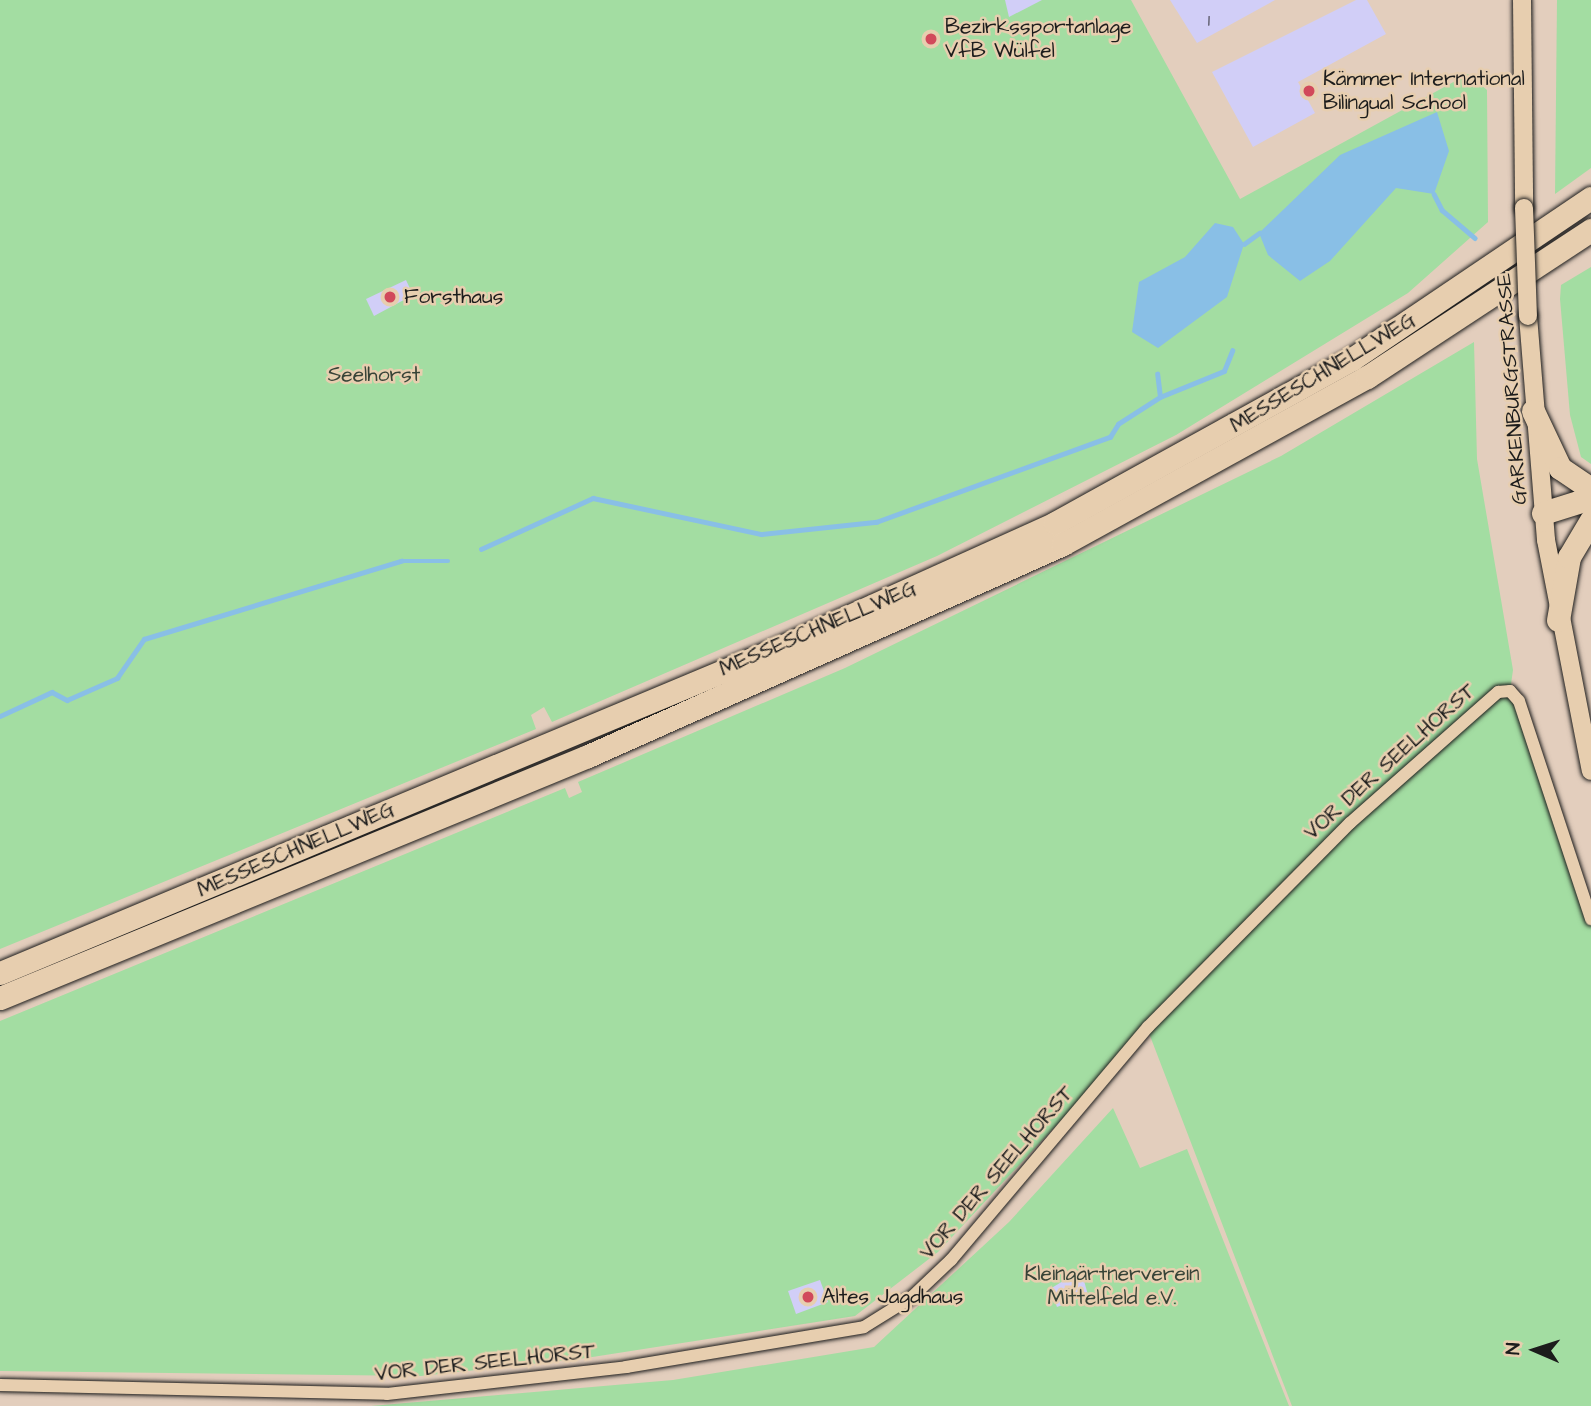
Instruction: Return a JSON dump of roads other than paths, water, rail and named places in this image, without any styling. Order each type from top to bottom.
[{"type":"highway","name":"MESSESCHNELLWEG","points":[[0,973],[781,647],[1055,523],[1352,359],[1591,198]]},
{"type":"highway","name":"MESSESCHNELLWEG","points":[[0,998],[588,756],[1063,544],[1367,377],[1589,233]]},
{"type":"highway","points":[[1533,411],[1560,468],[1591,489]]},
{"type":"highway","points":[[1543,513],[1591,498]]},
{"type":"highway","points":[[1543,513],[1567,519],[1591,518]]},
{"type":"highway","points":[[1558,620],[1569,557],[1591,518]]},
{"type":"main road","name":"GARKENBURGSTRASSE","points":[[1522,0],[1524,208],[1533,411],[1543,513],[1558,620],[1591,771]]},
{"type":"street","name":"VOR DER SEELHORST","points":[[0,1385],[387,1394],[626,1367],[863,1326],[912,1297],[951,1260],[1148,1027],[1359,815],[1497,692],[1510,691],[1519,701],[1591,919]]},
{"type":"water","points":[[1437,112],[1449,151],[1434,194],[1396,188],[1330,261],[1300,281],[1268,255],[1259,233],[1340,155]]},
{"type":"water","points":[[1215,223],[1233,227],[1244,244],[1227,297],[1158,348],[1132,332],[1139,282],[1185,257]]},
{"type":"waterway","points":[[1434,194],[1442,210],[1475,238]]},
{"type":"waterway","points":[[1244,244],[1259,233]]},
{"type":"waterway","points":[[1160,397],[1224,371],[1232,351]]},
{"type":"waterway","points":[[481,549],[593,498],[761,534],[876,522],[1110,437],[1118,424],[1160,397],[1157,374]]},
{"type":"waterway","points":[[0,716],[52,692],[67,700],[117,678],[144,639],[401,561],[448,561]]},
{"type":"place","name":"Bezirkssportanlage VfB Wülfel","points":[[931,39]]},
{"type":"place","name":"Kämmer International Bilingual School","points":[[1309,91]]},
{"type":"place","name":"Forsthaus","points":[[390,297]]},
{"type":"place","name":"Altes Jagdhaus","points":[[808,1297]]},
{"type":"park label","name":"Seelhorst","points":[[374,375]]},
{"type":"park label","name":"Kleingärtnerverein Mittelfeld e.V.","points":[[1112,1286]]}]
